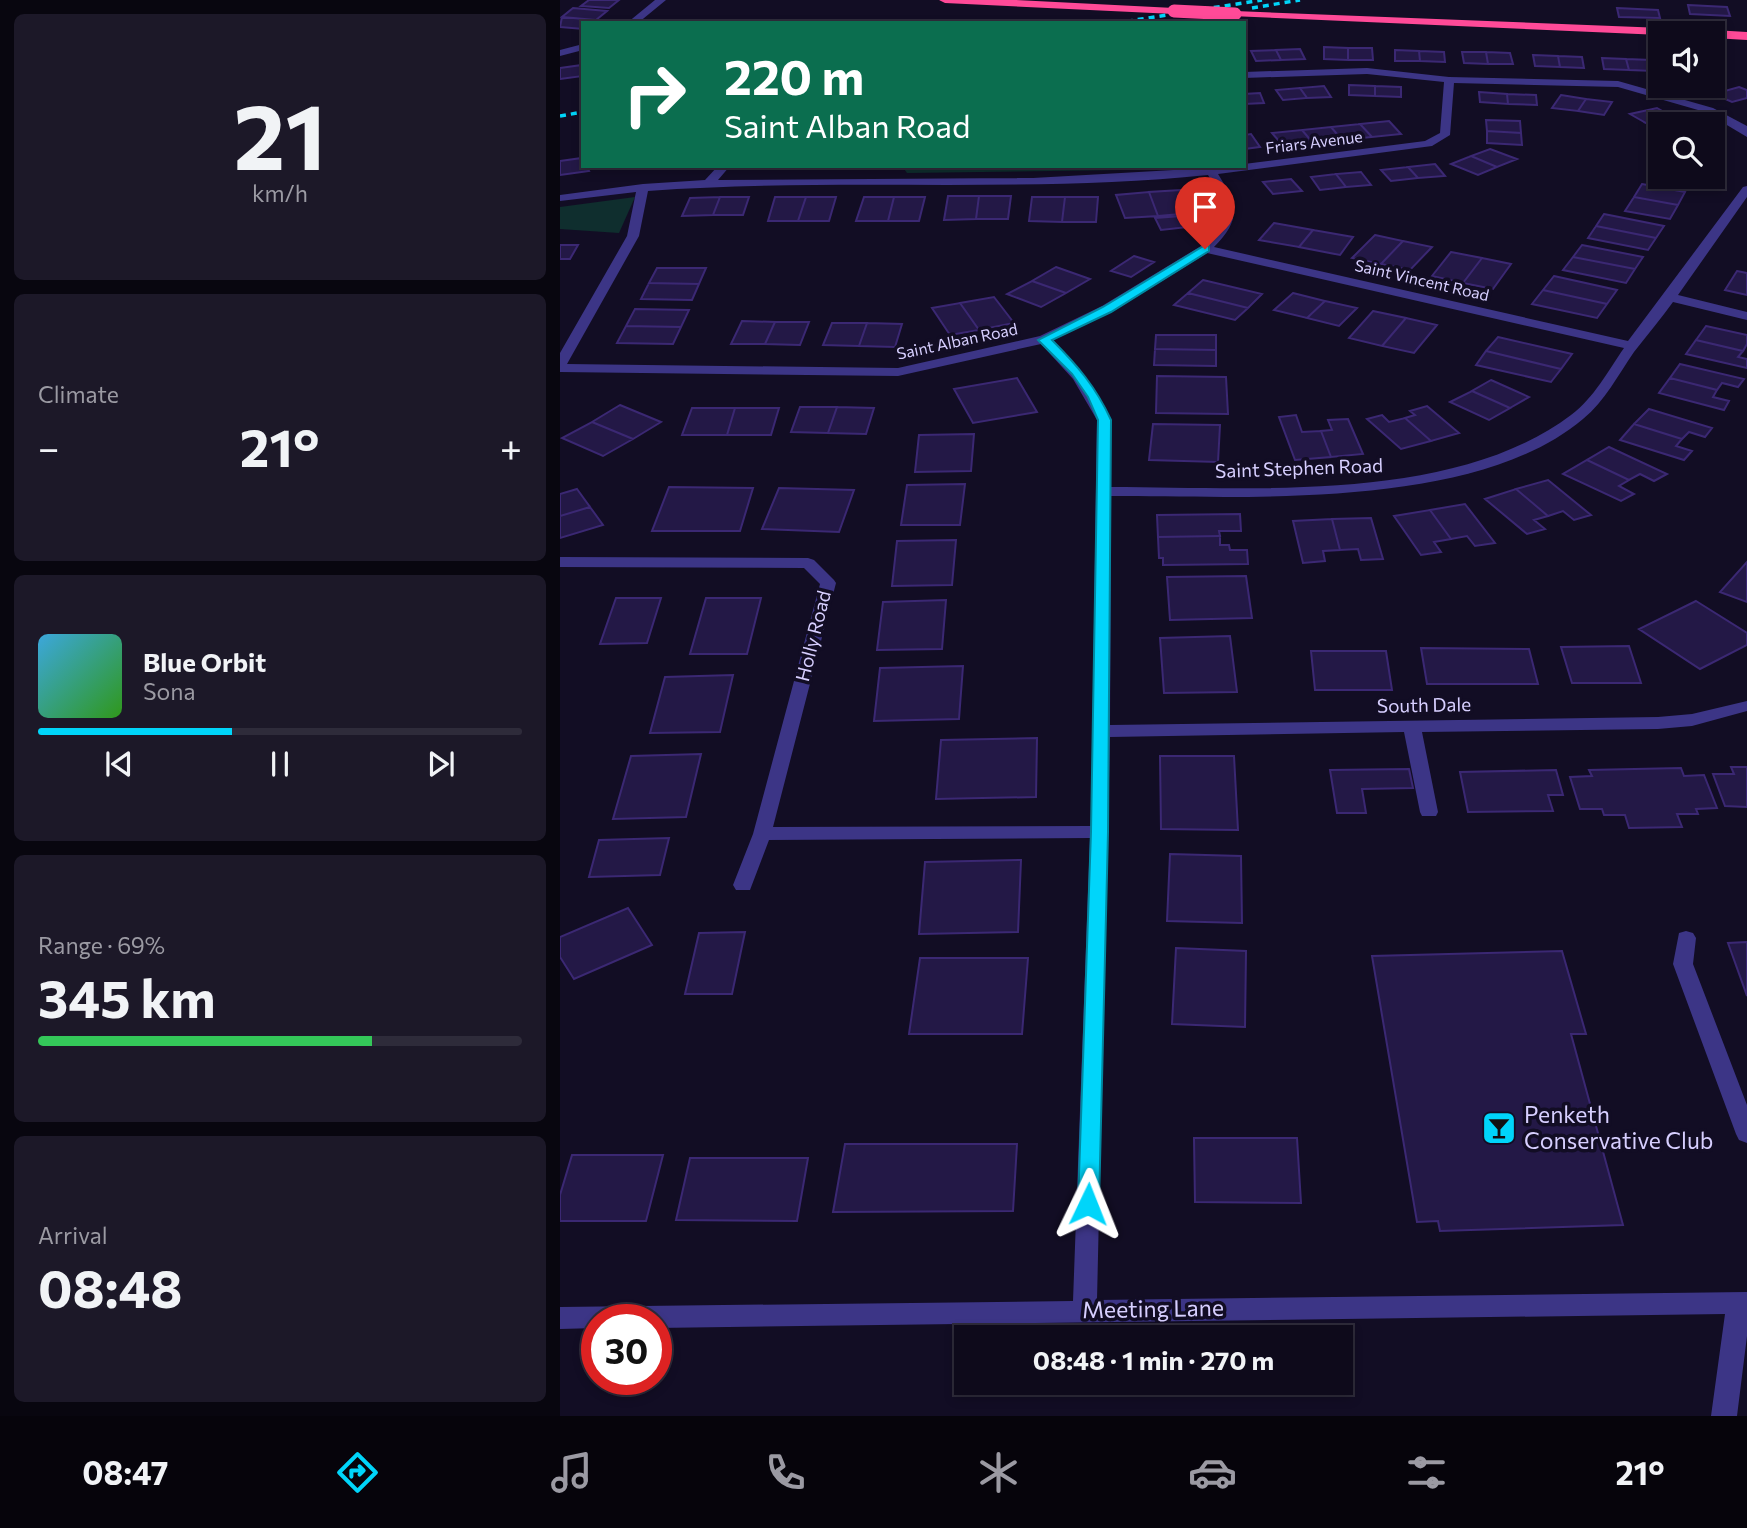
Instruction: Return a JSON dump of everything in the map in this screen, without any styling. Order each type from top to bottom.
[{"type":"highway","points":[[945,0],[1060,3],[1235,14],[1648,31]]},
{"type":"highway","points":[[1725,35],[1747,36]]},
{"type":"street","points":[[635,21],[661,0]]},
{"type":"street","points":[[560,53],[581,48]]},
{"type":"street","points":[[1246,75],[1367,71],[1449,80],[1618,84],[1709,110],[1742,128],[1747,134]]},
{"type":"street","name":"Friars Avenue","points":[[1246,167],[1428,144],[1445,135],[1449,80]]},
{"type":"street","points":[[710,181],[722,168]]},
{"type":"street","name":"Friars Avenue","points":[[560,198],[710,181],[1100,180],[1235,168]]},
{"type":"street","name":"Saint Alban Road","points":[[560,366],[898,372],[1044,340],[1107,309],[1205,249],[1226,228],[1228,208],[1223,189],[1211,171]]},
{"type":"street","points":[[560,366],[633,236],[642,187]]},
{"type":"street","name":"Saint Stephen Road","points":[[1102,491],[1311,490],[1421,480],[1472,467],[1545,438],[1575,418],[1598,397],[1747,189]]},
{"type":"street","name":"Saint Vincent Road","points":[[1205,249],[1632,346]]},
{"type":"street","points":[[1670,297],[1747,316]]},
{"type":"street","points":[[1044,340],[1077,372],[1094,397],[1104,420],[1100,832],[1085,1310]]},
{"type":"street","name":"Holly Road","points":[[560,562],[808,563],[828,583],[762,834],[743,886]]},
{"type":"street","name":"South Dale","points":[[1100,731],[1658,723],[1692,720],[1747,706]]},
{"type":"street","points":[[1412,726],[1429,812]]},
{"type":"street","points":[[762,834],[1100,832]]},
{"type":"street","points":[[1686,938],[1683,964],[1747,1134]]},
{"type":"street","points":[[1724,1416],[1743,1303]]},
{"type":"street","name":"Meeting Lane","points":[[560,1318],[1743,1303]]},
{"type":"green space","points":[[903,168],[1123,170],[907,173]]},
{"type":"green space","points":[[635,197],[619,233],[560,229],[560,207]]},
{"type":"building","points":[[589,0],[619,0],[609,8],[581,6]]},
{"type":"building","points":[[1688,5],[1727,7],[1730,16],[1690,14]]},
{"type":"building","points":[[573,8],[607,11],[596,20],[562,17]]},
{"type":"building","points":[[1617,8],[1658,10],[1660,18],[1619,17]]},
{"type":"building","points":[[562,17],[596,20],[581,21],[581,29],[560,27]]},
{"type":"building","points":[[1324,47],[1348,48],[1348,60],[1324,59]]},
{"type":"building","points":[[1348,48],[1372,48],[1373,60],[1348,60]]},
{"type":"building","points":[[1300,49],[1305,59],[1281,60],[1276,50]]},
{"type":"building","points":[[1276,50],[1281,60],[1256,61],[1251,51]]},
{"type":"building","points":[[1395,50],[1419,51],[1420,61],[1395,61]]},
{"type":"building","points":[[1419,51],[1444,52],[1445,62],[1420,61]]},
{"type":"building","points":[[1462,52],[1486,52],[1488,64],[1464,63]]},
{"type":"building","points":[[1486,52],[1510,53],[1513,64],[1488,64]]},
{"type":"building","points":[[1533,55],[1558,56],[1560,67],[1535,66]]},
{"type":"building","points":[[1558,56],[1582,57],[1584,68],[1560,67]]},
{"type":"building","points":[[1602,58],[1626,59],[1629,70],[1604,69]]},
{"type":"building","points":[[1626,59],[1648,60],[1648,71],[1629,70]]},
{"type":"building","points":[[581,65],[581,76],[560,79],[560,68]]},
{"type":"building","points":[[1349,85],[1375,86],[1375,96],[1349,95]]},
{"type":"building","points":[[1324,86],[1331,97],[1307,98],[1300,88]]},
{"type":"building","points":[[1375,86],[1401,87],[1401,97],[1375,96]]},
{"type":"building","points":[[1739,87],[1747,90],[1747,98],[1732,102],[1723,98],[1725,91]]},
{"type":"building","points":[[1300,88],[1307,98],[1283,100],[1276,90]]},
{"type":"building","points":[[1479,92],[1507,94],[1508,104],[1480,102]]},
{"type":"building","points":[[1260,93],[1264,103],[1246,104],[1246,94]]},
{"type":"building","points":[[1507,94],[1536,95],[1537,105],[1508,104]]},
{"type":"building","points":[[1561,95],[1586,99],[1578,111],[1552,108]]},
{"type":"building","points":[[1586,99],[1612,102],[1604,115],[1578,111]]},
{"type":"building","points":[[1657,108],[1664,112],[1648,112],[1646,123],[1630,114]]},
{"type":"building","points":[[1486,120],[1520,121],[1521,133],[1487,131]]},
{"type":"building","points":[[1389,121],[1401,134],[1372,137],[1360,124]]},
{"type":"building","points":[[1360,124],[1372,137],[1342,140],[1331,127]]},
{"type":"building","points":[[1331,127],[1342,140],[1313,143],[1302,130]]},
{"type":"building","points":[[1302,130],[1313,143],[1283,146],[1272,133]]},
{"type":"building","points":[[1487,131],[1521,133],[1522,145],[1487,143]]},
{"type":"building","points":[[1251,134],[1260,147],[1246,149],[1246,135]]},
{"type":"building","points":[[1490,149],[1517,159],[1497,167],[1471,156]]},
{"type":"building","points":[[1471,156],[1497,167],[1478,175],[1451,164]]},
{"type":"building","points":[[581,158],[581,168],[587,168],[589,171],[560,175],[560,161]]},
{"type":"building","points":[[1435,164],[1445,176],[1418,178],[1408,167]]},
{"type":"building","points":[[1408,167],[1418,178],[1391,181],[1381,170]]},
{"type":"building","points":[[1361,172],[1371,185],[1346,187],[1336,174]]},
{"type":"building","points":[[1336,174],[1346,187],[1320,190],[1311,177]]},
{"type":"building","points":[[1291,179],[1302,191],[1273,194],[1263,182]]},
{"type":"building","points":[[1642,184],[1648,185],[1648,189],[1685,192],[1678,205],[1634,197]]},
{"type":"building","points":[[1181,190],[1192,213],[1158,216],[1149,192]]},
{"type":"building","points":[[1149,192],[1158,216],[1125,218],[1116,195]]},
{"type":"building","points":[[948,196],[979,196],[976,219],[944,220]]},
{"type":"building","points":[[979,196],[1011,196],[1008,219],[976,219]]},
{"type":"building","points":[[720,197],[713,215],[682,216],[690,198]]},
{"type":"building","points":[[720,197],[749,197],[743,215],[713,215]]},
{"type":"building","points":[[775,197],[806,197],[798,221],[768,221]]},
{"type":"building","points":[[806,197],[836,197],[829,221],[798,221]]},
{"type":"building","points":[[864,197],[894,197],[888,221],[856,221]]},
{"type":"building","points":[[894,197],[925,197],[919,221],[888,221]]},
{"type":"building","points":[[1032,197],[1065,197],[1062,222],[1029,221]]},
{"type":"building","points":[[1065,197],[1098,197],[1096,222],[1062,222]]},
{"type":"building","points":[[1634,197],[1678,205],[1670,219],[1625,211]]},
{"type":"building","points":[[1604,214],[1664,226],[1656,238],[1596,226]]},
{"type":"building","points":[[1182,216],[1188,227],[1161,230],[1155,218]]},
{"type":"building","points":[[1274,223],[1313,230],[1299,247],[1259,240]]},
{"type":"building","points":[[1596,226],[1656,238],[1648,250],[1588,238]]},
{"type":"building","points":[[1313,230],[1353,237],[1340,255],[1299,247]]},
{"type":"building","points":[[1375,235],[1403,241],[1381,264],[1352,258]]},
{"type":"building","points":[[1403,241],[1432,247],[1410,270],[1381,264]]},
{"type":"building","points":[[560,245],[578,245],[570,259],[560,259]]},
{"type":"building","points":[[1582,245],[1643,257],[1635,269],[1573,257]]},
{"type":"building","points":[[1451,252],[1482,258],[1463,283],[1432,276]]},
{"type":"building","points":[[1134,256],[1154,262],[1131,277],[1111,271]]},
{"type":"building","points":[[1573,257],[1635,269],[1626,283],[1563,270]]},
{"type":"building","points":[[1482,258],[1511,264],[1493,289],[1463,283]]},
{"type":"building","points":[[1056,267],[1090,279],[1066,293],[1032,281]]},
{"type":"building","points":[[657,268],[706,268],[699,284],[649,283]]},
{"type":"building","points":[[1737,271],[1747,273],[1747,295],[1725,290]]},
{"type":"building","points":[[1554,276],[1617,290],[1607,304],[1543,290]]},
{"type":"building","points":[[1203,280],[1262,294],[1248,308],[1188,293]]},
{"type":"building","points":[[1032,281],[1066,293],[1041,307],[1007,294]]},
{"type":"building","points":[[649,283],[699,284],[692,300],[641,299]]},
{"type":"building","points":[[1543,290],[1607,304],[1597,318],[1532,304]]},
{"type":"building","points":[[1188,293],[1248,308],[1235,320],[1174,305]]},
{"type":"building","points":[[1293,293],[1325,301],[1307,318],[1274,310]]},
{"type":"building","points":[[994,297],[1014,323],[979,330],[960,303]]},
{"type":"building","points":[[1325,301],[1357,308],[1339,326],[1307,318]]},
{"type":"building","points":[[960,303],[979,330],[950,335],[932,308]]},
{"type":"building","points":[[635,309],[689,310],[681,327],[626,326]]},
{"type":"building","points":[[1373,311],[1406,318],[1382,346],[1349,338]]},
{"type":"building","points":[[1406,318],[1437,325],[1414,353],[1382,346]]},
{"type":"building","points":[[742,321],[775,322],[765,344],[731,344]]},
{"type":"building","points":[[775,322],[809,322],[800,345],[765,344]]},
{"type":"building","points":[[832,323],[867,323],[859,346],[823,345]]},
{"type":"building","points":[[867,323],[902,324],[895,347],[859,346]]},
{"type":"building","points":[[626,326],[681,327],[673,344],[617,343]]},
{"type":"building","points":[[1706,326],[1747,335],[1747,344],[1743,351],[1696,340]]},
{"type":"building","points":[[1156,335],[1216,335],[1216,350],[1155,349]]},
{"type":"building","points":[[1498,337],[1572,354],[1561,369],[1486,351]]},
{"type":"building","points":[[1696,340],[1743,351],[1738,357],[1747,359],[1747,368],[1686,354]]},
{"type":"building","points":[[1155,349],[1216,350],[1216,366],[1154,365]]},
{"type":"building","points":[[1486,351],[1561,369],[1551,382],[1476,365]]},
{"type":"building","points":[[1680,364],[1744,379],[1738,387],[1722,383],[1717,390],[1670,378]]},
{"type":"building","points":[[1157,376],[1226,377],[1228,414],[1156,413]]},
{"type":"building","points":[[1017,378],[1037,412],[973,423],[954,389]]},
{"type":"building","points":[[1670,378],[1717,390],[1713,397],[1729,401],[1724,410],[1659,393]]},
{"type":"building","points":[[1491,380],[1529,397],[1510,408],[1472,391]]},
{"type":"building","points":[[1472,391],[1510,408],[1489,420],[1450,402]]},
{"type":"building","points":[[620,405],[661,422],[633,439],[592,422]]},
{"type":"building","points":[[1427,406],[1459,433],[1431,441],[1405,418],[1415,415],[1410,411]]},
{"type":"building","points":[[800,407],[837,407],[828,433],[791,432]]},
{"type":"building","points":[[837,407],[874,408],[866,434],[828,433]]},
{"type":"building","points":[[692,408],[735,408],[727,435],[682,435]]},
{"type":"building","points":[[735,408],[779,408],[771,435],[727,435]]},
{"type":"building","points":[[1649,409],[1712,428],[1705,437],[1689,432],[1682,439],[1634,424]]},
{"type":"building","points":[[1296,415],[1302,432],[1321,431],[1331,457],[1295,460],[1279,417]]},
{"type":"building","points":[[1382,415],[1389,422],[1405,418],[1431,441],[1401,449],[1367,419]]},
{"type":"building","points":[[1348,419],[1363,454],[1331,457],[1321,431],[1332,430],[1328,420]]},
{"type":"building","points":[[592,422],[633,439],[603,456],[562,438]]},
{"type":"building","points":[[1153,424],[1220,425],[1218,462],[1149,460]]},
{"type":"building","points":[[1634,424],[1682,439],[1676,446],[1692,451],[1684,460],[1620,440]]},
{"type":"building","points":[[974,434],[971,471],[915,472],[919,435]]},
{"type":"building","points":[[1609,447],[1667,474],[1654,481],[1640,474],[1629,480],[1587,460]]},
{"type":"building","points":[[1587,460],[1629,480],[1619,486],[1634,494],[1621,501],[1563,474]]},
{"type":"building","points":[[1548,480],[1591,515],[1574,520],[1563,511],[1548,516],[1516,489]]},
{"type":"building","points":[[965,484],[960,525],[901,525],[907,485]]},
{"type":"building","points":[[669,487],[753,488],[740,531],[652,531]]},
{"type":"building","points":[[779,488],[854,490],[839,532],[762,529]]},
{"type":"building","points":[[577,489],[590,507],[560,516],[560,494]]},
{"type":"building","points":[[1516,489],[1548,516],[1534,520],[1545,529],[1527,534],[1485,499]]},
{"type":"building","points":[[1465,504],[1495,543],[1475,546],[1467,536],[1451,539],[1430,510]]},
{"type":"building","points":[[590,507],[603,525],[560,538],[560,516]]},
{"type":"building","points":[[1430,510],[1451,539],[1434,542],[1441,552],[1421,555],[1394,516]]},
{"type":"building","points":[[1240,514],[1241,531],[1219,531],[1220,536],[1158,537],[1157,515]]},
{"type":"building","points":[[1371,518],[1383,559],[1361,560],[1358,549],[1340,550],[1332,519]]},
{"type":"building","points":[[1332,519],[1340,550],[1323,551],[1325,561],[1303,563],[1293,521]]},
{"type":"building","points":[[1220,536],[1220,545],[1229,545],[1230,550],[1247,550],[1248,564],[1163,565],[1163,558],[1159,558],[1158,537]]},
{"type":"building","points":[[956,540],[952,585],[892,586],[897,541]]},
{"type":"building","points":[[1747,562],[1747,602],[1720,592]]},
{"type":"building","points":[[1246,576],[1252,618],[1170,620],[1167,577]]},
{"type":"building","points":[[616,598],[661,598],[647,643],[600,644]]},
{"type":"building","points":[[706,598],[761,598],[747,654],[690,654]]},
{"type":"building","points":[[946,600],[942,649],[877,650],[883,602]]},
{"type":"building","points":[[1696,601],[1747,633],[1747,645],[1700,669],[1639,629]]},
{"type":"building","points":[[1230,636],[1237,692],[1164,693],[1160,638]]},
{"type":"building","points":[[1629,646],[1641,683],[1572,683],[1561,647]]},
{"type":"building","points":[[1421,648],[1529,649],[1538,684],[1427,684]]},
{"type":"building","points":[[1311,651],[1386,651],[1392,690],[1315,690]]},
{"type":"building","points":[[963,666],[959,719],[874,721],[880,668]]},
{"type":"building","points":[[733,675],[720,732],[650,733],[665,677]]},
{"type":"building","points":[[1037,738],[1036,797],[936,799],[941,740]]},
{"type":"building","points":[[701,754],[686,817],[613,819],[631,756]]},
{"type":"building","points":[[1160,756],[1234,756],[1238,830],[1161,829]]},
{"type":"building","points":[[1731,767],[1747,767],[1747,807],[1725,806],[1713,774],[1734,774]]},
{"type":"building","points":[[1681,768],[1684,776],[1704,775],[1717,808],[1696,809],[1698,814],[1677,814],[1682,827],[1629,828],[1625,815],[1604,815],[1602,809],[1580,809],[1570,777],[1592,776],[1589,770]]},
{"type":"building","points":[[1409,769],[1413,788],[1362,789],[1366,813],[1337,813],[1330,770]]},
{"type":"building","points":[[1556,770],[1563,795],[1548,795],[1553,811],[1468,812],[1460,772]]},
{"type":"building","points":[[669,838],[660,875],[589,877],[599,840]]},
{"type":"building","points":[[1170,854],[1241,856],[1242,923],[1167,921]]},
{"type":"building","points":[[1021,860],[1018,932],[919,934],[925,862]]},
{"type":"building","points":[[628,908],[652,945],[574,979],[560,957],[560,937]]},
{"type":"building","points":[[745,932],[732,994],[685,994],[699,933]]},
{"type":"building","points":[[1747,942],[1747,996],[1728,943]]},
{"type":"building","points":[[1176,948],[1246,951],[1245,1027],[1172,1024]]},
{"type":"building","name":"Penketh Conservative Club","points":[[1562,951],[1586,1034],[1571,1034],[1623,1225],[1440,1231],[1438,1221],[1417,1222],[1372,956]]},
{"type":"building","points":[[920,958],[1028,958],[1022,1034],[909,1034]]},
{"type":"building","points":[[1194,1138],[1297,1138],[1301,1203],[1195,1202]]},
{"type":"building","points":[[845,1144],[1017,1144],[1013,1211],[833,1212]]},
{"type":"building","points":[[572,1155],[663,1155],[646,1221],[560,1221],[560,1195]]},
{"type":"building","points":[[690,1158],[808,1158],[797,1221],[676,1220]]},
{"type":"railway","points":[[1129,21],[1262,0]]},
{"type":"railway","points":[[1252,8],[1300,0]]},
{"type":"railway","points":[[560,116],[581,112]]},
{"type":"place","name":"Penketh Conservative Club","points":[[1499,1128]]},
{"type":"route","points":[[1088,1204],[1100,832],[1104,420],[1094,397],[1077,372],[1044,340],[1107,309],[1205,249]]}]
